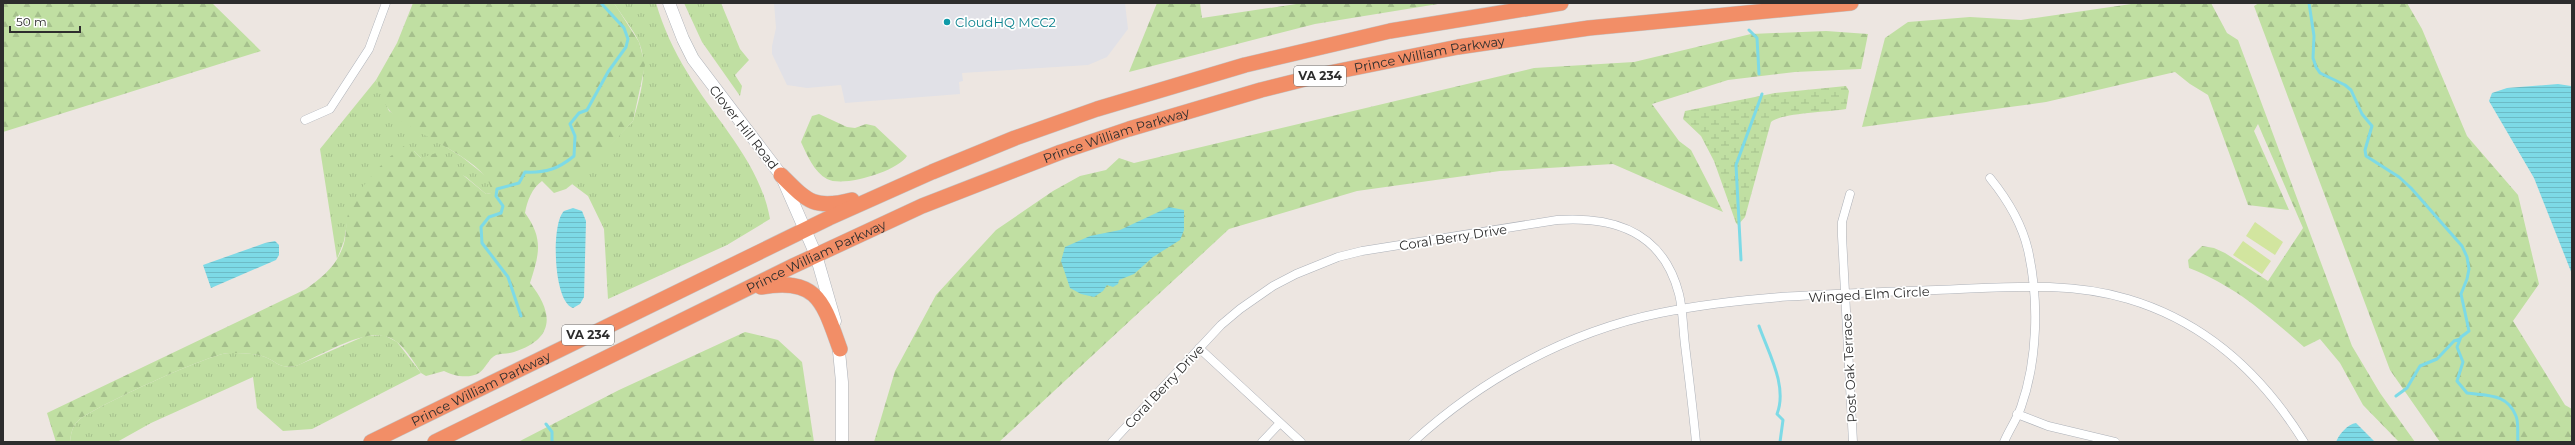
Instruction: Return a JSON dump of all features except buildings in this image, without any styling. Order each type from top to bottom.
[{"type":"highway","name":"Prince William Parkway","points":[[371,442],[806,229],[890,190],[1015,138],[1181,83],[1349,40],[1458,18],[1561,3]]},
{"type":"highway","name":"Prince William Parkway","points":[[435,442],[816,255],[922,206],[1061,152],[1195,108],[1314,77],[1408,57],[1536,35],[1851,3]]},
{"type":"highway","points":[[781,175],[807,200],[820,205],[839,203],[890,190]]},
{"type":"highway","points":[[742,291],[786,283],[808,290],[824,309],[840,349]]},
{"type":"street","points":[[305,120],[330,109],[369,49],[386,3]]},
{"type":"street","name":"Clover Hill Road","points":[[669,3],[683,39],[694,59],[781,175],[806,229],[816,255],[835,322],[840,349],[842,442]]},
{"type":"street","points":[[1990,178],[2003,194],[2021,229],[2028,250],[2033,287],[2032,356],[2027,387],[2004,442]]},
{"type":"street","name":"Post Oak Terrace","points":[[1850,194],[1842,222],[1842,236],[1853,442]]},
{"type":"street","name":"Coral Berry Drive","points":[[1112,442],[1221,325],[1256,296],[1314,266],[1362,251],[1557,220],[1594,219],[1612,223],[1636,234],[1653,248],[1666,264],[1677,290],[1681,309],[1696,442]]},
{"type":"street","name":"Winged Elm Circle","points":[[1413,442],[1483,386],[1533,358],[1600,330],[1645,316],[1681,309],[1846,293],[2033,287],[2079,289],[2107,294],[2128,299],[2177,319],[2226,350],[2258,378],[2274,396],[2304,442]]},
{"type":"street","points":[[1199,348],[1301,442]]},
{"type":"street","points":[[2017,414],[2048,426],[2115,442]]},
{"type":"street","points":[[1262,442],[1280,423]]},
{"type":"shaded area","points":[[774,3],[1125,3],[1128,29],[1107,57],[1088,65],[962,73],[963,81],[959,82],[960,94],[845,103],[841,85],[807,88],[787,85],[772,54],[772,46],[776,28]]},
{"type":"green space","points":[[3,3],[212,3],[261,51],[3,132]]},
{"type":"green space","points":[[413,3],[614,3],[639,42],[645,65],[633,121],[581,177],[566,189],[554,193],[542,181],[530,195],[525,213],[535,231],[538,247],[536,264],[530,283],[538,294],[546,315],[546,324],[543,332],[537,340],[527,347],[512,353],[496,355],[479,373],[471,376],[456,375],[444,371],[426,376],[421,373],[401,346],[391,338],[376,335],[365,336],[353,340],[296,366],[290,367],[254,354],[229,353],[218,355],[128,393],[89,413],[75,425],[72,430],[70,442],[56,442],[47,413],[306,289],[325,274],[335,262],[343,248],[347,218],[355,198],[378,168],[404,146],[414,151],[421,158],[436,153],[486,194],[491,193],[488,181],[479,170],[465,159],[400,120],[390,111],[384,100],[376,80],[397,43]]},
{"type":"green space","points":[[614,3],[656,3],[665,30],[682,64],[698,90],[747,160],[765,198],[770,219],[727,245],[608,299],[604,229],[588,196],[572,184],[633,121],[638,102],[643,72],[642,52],[637,37]]},
{"type":"green space","points":[[684,3],[721,3],[740,49],[749,60],[735,75],[742,86],[740,96],[702,42]]},
{"type":"green space","points":[[1157,3],[1200,3],[1202,18],[1303,3],[1444,3],[1315,24],[1129,72]]},
{"type":"green space","points":[[2138,3],[2211,3],[2227,33],[2238,40],[2352,346],[2380,393],[2415,442],[2399,442],[2363,405],[2340,363],[2320,339],[2304,347],[2250,302],[2206,275],[2189,268],[2188,260],[2202,246],[2214,248],[2225,253],[2268,281],[2303,228],[2258,124],[2254,131],[2289,210],[2248,205],[2208,95],[2190,84],[2175,72],[2046,102],[1862,127],[1885,38],[1908,22],[1970,17],[2021,20]]},
{"type":"green space","points":[[2259,3],[2407,3],[2422,29],[2467,136],[2518,195],[2539,284],[2513,321],[2565,405],[2572,409],[2572,442],[2440,442],[2390,370],[2254,6]]},
{"type":"green space","points":[[1826,31],[1868,34],[1861,69],[1795,72],[1728,80],[1652,104],[1679,141],[1691,150],[1723,212],[1613,164],[1500,171],[1357,191],[1229,229],[999,442],[874,442],[895,371],[936,295],[996,230],[1053,191],[1080,176],[1106,170],[1119,158],[1134,163],[1534,68],[1634,62],[1751,34]]},
{"type":"green space","points":[[376,80],[389,111],[462,157],[487,177],[492,184],[491,193],[486,194],[466,177],[428,158],[421,158],[414,151],[348,217],[344,241],[337,259],[320,149]]},
{"type":"green space","points":[[1846,86],[1849,91],[1846,109],[1795,115],[1776,119],[1771,122],[1745,217],[1738,225],[1714,161],[1701,136],[1683,119],[1685,111],[1775,93]]},
{"type":"green space","points":[[819,114],[847,127],[855,128],[866,124],[875,126],[907,156],[902,162],[893,167],[857,180],[835,181],[827,179],[815,168],[808,158],[801,142],[812,116]]},
{"type":"green space","points":[[2255,222],[2283,242],[2275,255],[2246,236]]},
{"type":"green space","points":[[2243,241],[2271,261],[2262,274],[2233,255]]},
{"type":"green space","points":[[745,332],[778,340],[802,362],[814,442],[518,442],[619,390]]},
{"type":"green space","points":[[384,335],[397,342],[421,373],[312,429],[283,431],[257,408],[253,377],[151,423],[117,442],[70,442],[73,427],[79,420],[89,413],[128,393],[218,355],[229,353],[254,354],[290,367],[296,366],[365,336]]},
{"type":"water","points":[[2558,84],[2571,86],[2572,91],[2572,274],[2534,178],[2489,101],[2492,93],[2507,88]]},
{"type":"water","points":[[1169,207],[1184,210],[1184,230],[1180,240],[1153,257],[1134,274],[1119,280],[1118,284],[1113,287],[1107,285],[1103,291],[1094,297],[1081,294],[1070,288],[1061,261],[1065,247],[1090,236],[1120,230]]},
{"type":"water","points":[[573,208],[582,211],[586,221],[584,297],[580,304],[573,308],[566,303],[561,292],[556,262],[556,245],[557,230],[560,218],[564,211]]},
{"type":"water","points":[[275,241],[279,245],[279,255],[276,260],[211,288],[203,265],[265,243]]},
{"type":"water","points":[[2356,423],[2375,442],[2336,442],[2344,430],[2350,425]]},
{"type":"waterway","points":[[521,316],[508,277],[482,243],[481,227],[489,217],[501,213],[503,206],[496,196],[497,189],[519,183],[525,172],[546,171],[563,164],[574,156],[575,136],[570,124],[579,113],[587,110],[608,72],[626,47],[628,39],[624,28],[601,3]]},
{"type":"waterway","points":[[2309,3],[2314,36],[2313,58],[2316,67],[2320,73],[2345,85],[2351,90],[2362,114],[2372,126],[2365,150],[2366,156],[2399,177],[2411,188],[2462,246],[2467,257],[2469,269],[2461,294],[2469,331],[2461,337],[2457,347],[2463,362],[2457,381],[2467,393],[2496,397],[2507,403],[2517,419],[2518,442]]},
{"type":"waterway","points":[[1749,30],[1757,38],[1759,74]]},
{"type":"waterway","points":[[1741,260],[1736,165],[1762,94]]},
{"type":"waterway","points":[[1759,326],[1772,358],[1779,381],[1780,403],[1777,414],[1783,420],[1780,442]]},
{"type":"waterway","points":[[2396,396],[2407,388],[2420,366],[2437,359],[2454,341],[2460,339]]},
{"type":"waterway","points":[[546,424],[552,432],[552,442]]},
{"type":"place","name":"CloudHQ MCC2","points":[[947,22]]}]
